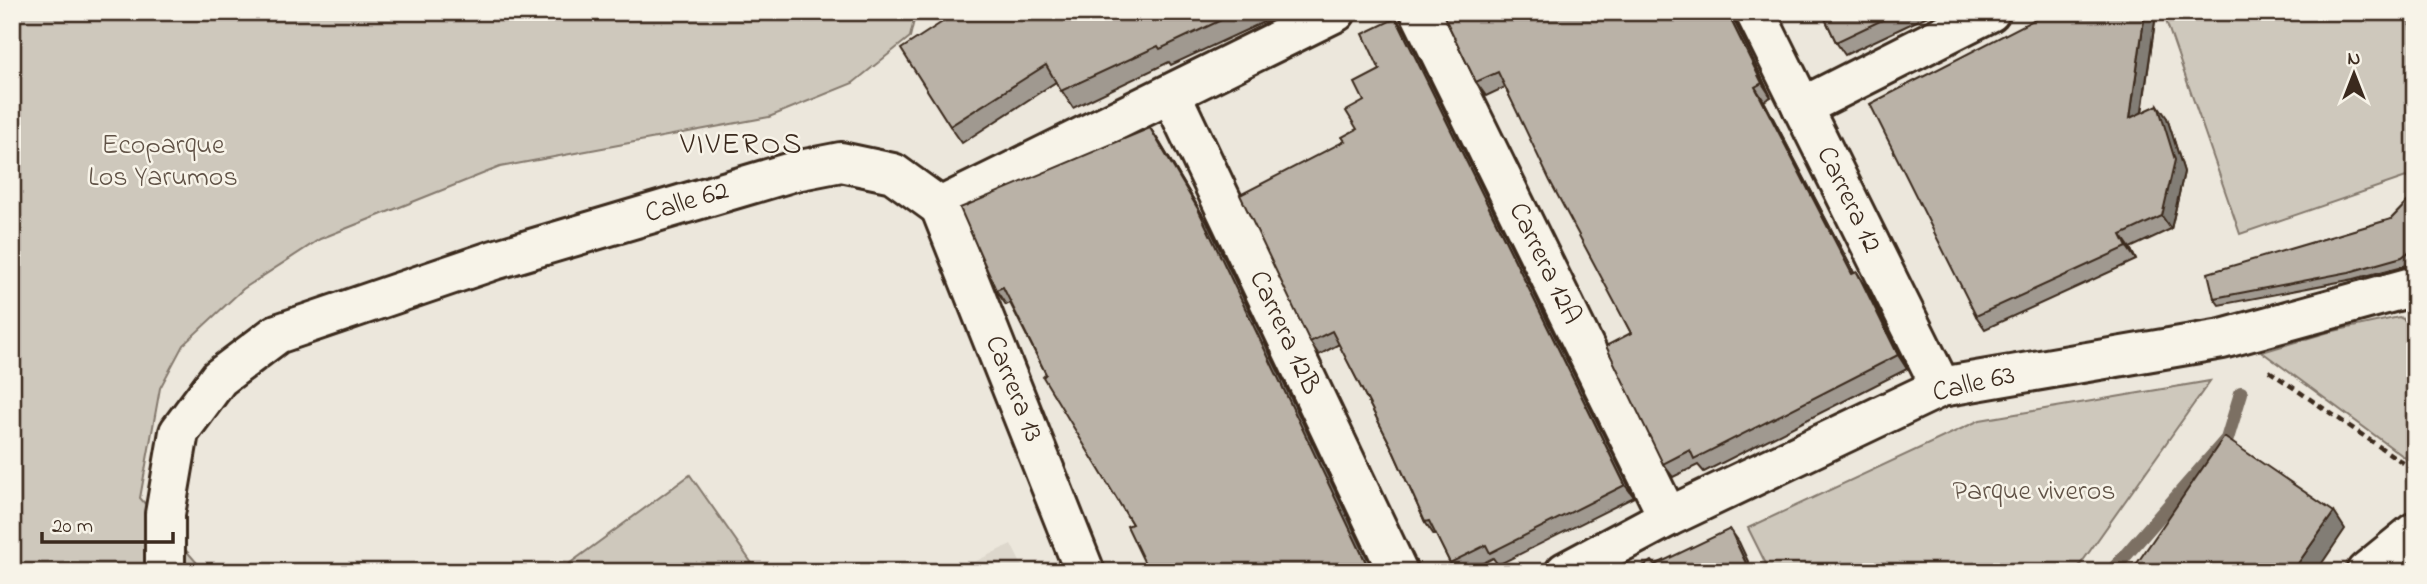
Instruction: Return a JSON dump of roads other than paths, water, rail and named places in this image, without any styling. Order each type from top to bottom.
[{"type":"street","points":[[940,206],[1336,12]]},
{"type":"street","name":"Carrera 12A","points":[[1420,12],[1668,517]]},
{"type":"street","name":"Carrera 12","points":[[1755,12],[1941,387]]},
{"type":"street","points":[[1802,107],[1990,12]]},
{"type":"street","name":"Carrera 12B","points":[[1171,94],[1398,572]]},
{"type":"street","name":"Calle 62","points":[[165,572],[165,514],[179,432],[219,378],[277,334],[507,256],[795,171],[841,162],[893,173],[940,206]]},
{"type":"street","name":"Carrera 13","points":[[940,206],[1085,572]]},
{"type":"street","name":"Calle 63","points":[[1565,572],[1668,517],[1941,387],[2222,339],[2415,286]]},
{"type":"street","points":[[2366,572],[2415,532]]},
{"type":"waterway","points":[[2111,572],[2227,439],[2241,393]]},
{"type":"district","name":"VIVEROS","points":[[742,146]]},
{"type":"park label","name":"Ecoparque Los Yarumos","points":[[163,162]]},
{"type":"park label","name":"Parque viveros","points":[[2034,492]]}]
